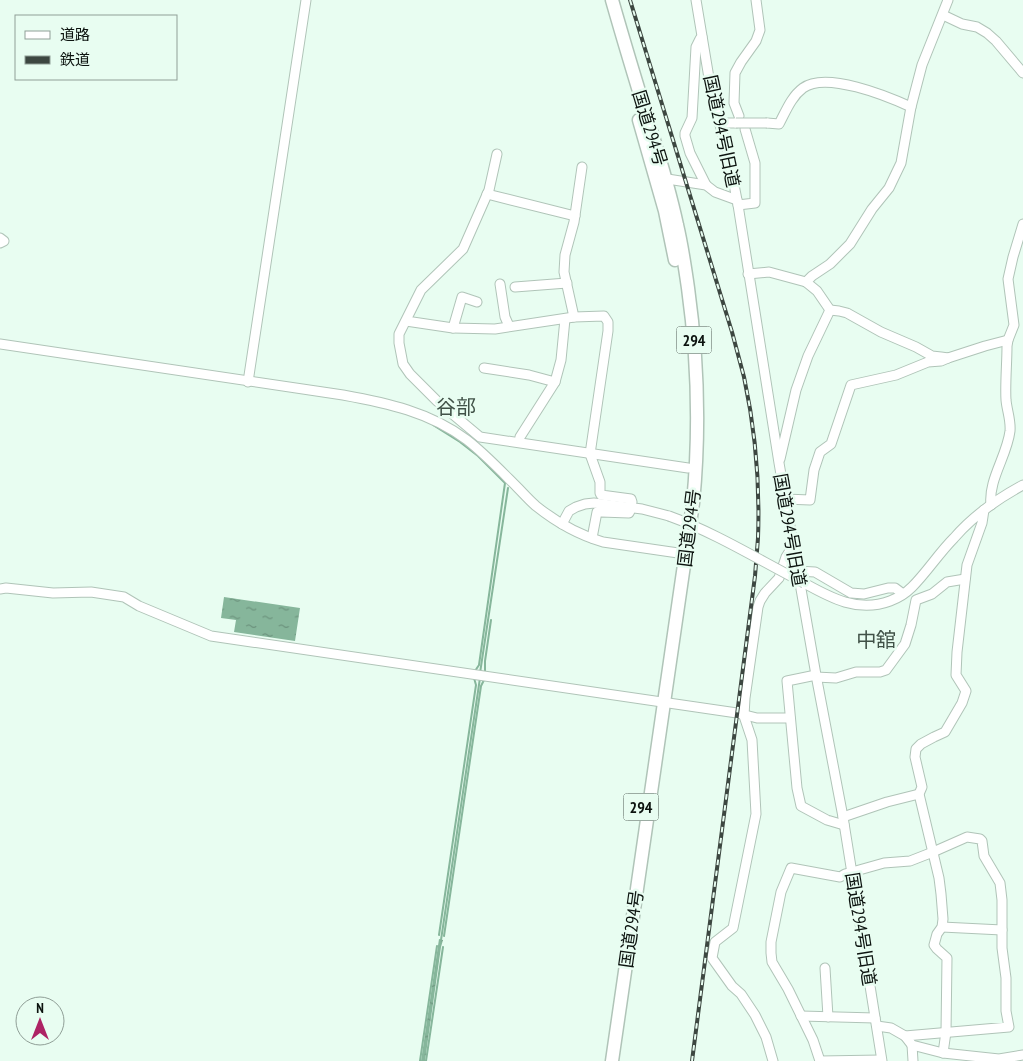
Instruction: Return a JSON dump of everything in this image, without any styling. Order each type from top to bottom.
[{"type":"highway","name":"国道294号","points":[[604,0],[660,178],[678,226],[684,259],[692,318],[697,420],[693,503],[681,554]]},
{"type":"highway","name":"国道294号","points":[[612,0],[660,178],[684,320],[690,395],[688,468],[681,554],[612,1061]]},
{"type":"highway","name":"国道294号","points":[[605,1061],[660,703]]},
{"type":"street","points":[[248,382],[306,0]]},
{"type":"street","name":"国道294号旧道","points":[[696,0],[711,90],[727,149],[737,203],[797,571],[852,872],[882,1060]]},
{"type":"street","points":[[737,120],[734,103],[735,73],[740,62],[756,41],[760,30],[756,0]]},
{"type":"street","points":[[806,282],[830,264],[850,244],[872,209],[889,188],[901,163],[911,107],[922,66],[948,0]]},
{"type":"street","points":[[943,15],[962,24],[977,27],[987,33],[1023,73]]},
{"type":"street","points":[[702,37],[696,47],[692,118],[685,133],[690,153],[706,185],[715,192],[737,203],[755,203],[755,163],[745,129]]},
{"type":"street","points":[[719,123],[737,120],[779,124],[794,96],[805,87],[821,82],[843,84],[872,91],[911,107]]},
{"type":"street","points":[[497,154],[489,190],[463,249],[421,290],[399,334],[403,364],[410,374],[437,401],[480,437],[688,468]]},
{"type":"street","points":[[519,442],[520,437],[555,382],[562,360],[570,318],[567,283],[564,272],[565,255],[575,216],[582,167]]},
{"type":"street","points":[[660,178],[706,185]]},
{"type":"street","points":[[487,194],[575,216]]},
{"type":"street","points":[[943,1053],[946,1032],[948,958],[936,949],[934,945],[937,934],[942,927],[941,894],[919,794],[922,787],[915,757],[916,750],[921,744],[945,732],[962,703],[966,690],[956,675],[965,579],[967,565],[982,523],[1010,430],[1006,400],[1008,340],[1014,325],[1008,279],[1023,224]]},
{"type":"street","points":[[0,238],[4,241],[0,243]]},
{"type":"street","points":[[748,274],[769,272],[806,282],[817,291],[830,310],[847,313],[881,332],[932,356],[948,358]]},
{"type":"street","points":[[515,287],[567,283]]},
{"type":"street","points":[[500,284],[505,318],[509,326]]},
{"type":"street","points":[[453,328],[462,297],[477,302]]},
{"type":"street","points":[[779,463],[796,390],[808,356],[830,310]]},
{"type":"street","points":[[406,320],[453,328],[495,328],[570,318],[604,316],[608,322],[608,331],[590,454],[600,482],[601,495],[631,499],[632,502]]},
{"type":"street","points":[[785,499],[810,500],[814,470],[820,452],[832,444],[851,385],[896,375],[928,362],[941,361],[1008,340]]},
{"type":"street","points":[[0,344],[343,395],[398,406],[430,418],[455,432],[485,454],[536,506],[562,524],[603,542],[681,554]]},
{"type":"street","points":[[484,368],[529,375],[555,382]]},
{"type":"street","points":[[430,418],[437,401]]},
{"type":"street","points":[[562,524],[569,511],[585,504],[594,503],[642,509],[669,516],[710,534],[830,597],[842,602],[862,606],[883,604],[903,594],[912,587],[955,536],[987,507],[1023,485]]},
{"type":"street","points":[[592,538],[597,512],[629,513],[631,511]]},
{"type":"street","points":[[773,1061],[766,1037],[755,1016],[741,994],[732,986],[712,958],[715,942],[733,928],[756,814],[752,740],[744,716],[760,601],[779,578],[786,558],[793,546]]},
{"type":"street","points":[[797,571],[815,572],[851,593],[864,594],[894,588],[903,594]]},
{"type":"street","points":[[919,794],[887,802],[843,821],[826,820],[801,806],[797,788],[787,681],[816,676],[836,678],[856,672],[880,672],[886,670],[905,644],[916,600],[932,594],[947,582],[965,579]]},
{"type":"street","points":[[0,589],[53,593],[91,592],[124,597],[139,606],[211,636],[737,713],[757,718],[790,718]]},
{"type":"street","points":[[882,1060],[820,1061],[813,1040],[788,989],[772,962],[771,942],[781,892],[791,868],[840,877],[884,862],[910,861],[968,837],[982,841],[984,856],[1000,883],[1002,948],[1006,978],[1006,1011],[1009,1027],[905,1036]]},
{"type":"street","points":[[942,927],[1002,930]]},
{"type":"street","points":[[825,968],[828,1017]]},
{"type":"street","points":[[801,1016],[876,1022],[891,1028],[905,1036],[912,1045],[913,1061]]},
{"type":"street","points":[[912,1045],[959,1058],[998,1059],[1023,1055]]},
{"type":"water","points":[[224,597],[300,608],[295,641],[234,632],[236,620],[221,618]]},
{"type":"water","points":[[439,939],[443,940],[425,1061],[421,1061]]},
{"type":"waterway","points":[[433,425],[478,456],[505,483],[479,665],[475,671]]},
{"type":"waterway","points":[[480,673],[508,488]]},
{"type":"waterway","points":[[485,672],[491,620]]},
{"type":"waterway","points":[[439,935],[476,685],[474,678]]},
{"type":"waterway","points":[[441,940],[480,678]]},
{"type":"waterway","points":[[444,936],[481,686],[484,680]]},
{"type":"waterway","points":[[420,1061],[437,946]]},
{"type":"waterway","points":[[426,1061],[443,947]]},
{"type":"railway","points":[[630,0],[732,332],[744,377],[754,436],[757,477],[758,538],[755,576],[692,1061]]},
{"type":"district","name":"谷部","points":[[456,407]]},
{"type":"district","name":"中舘","points":[[876,640]]}]
